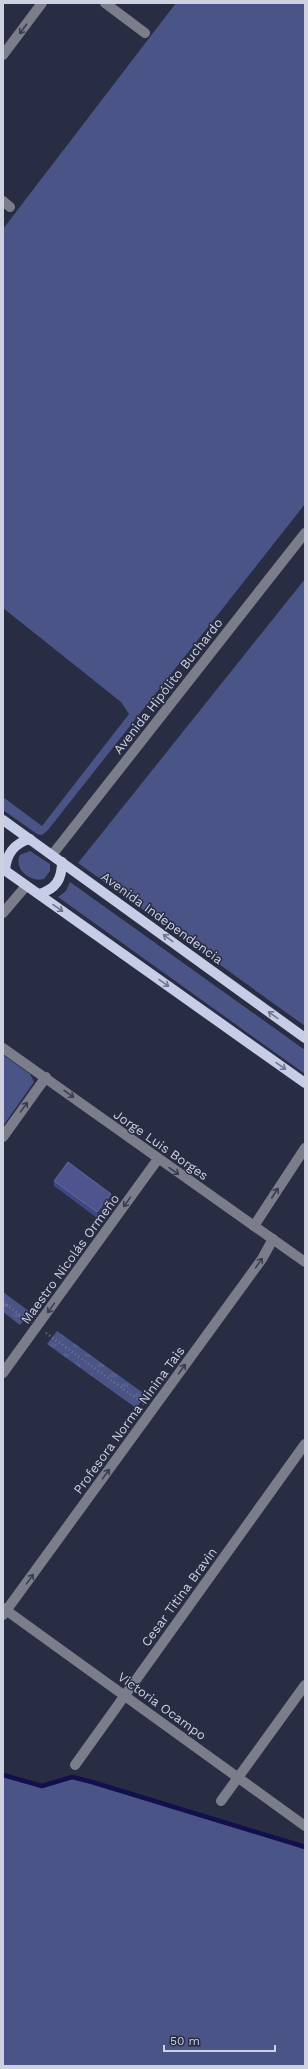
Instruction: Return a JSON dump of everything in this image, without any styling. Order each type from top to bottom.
[{"type":"main road","name":"Avenida Independencia","points":[[3,820],[305,1038]]},
{"type":"main road","points":[[30,839],[20,842],[8,855],[4,870],[305,1084]]},
{"type":"main road","points":[[39,894],[46,892],[58,883],[61,877],[62,862]]},
{"type":"street","points":[[3,55],[42,3]]},
{"type":"street","points":[[105,3],[145,32]]},
{"type":"street","name":"Avenida Hipólito Buchardo","points":[[52,855],[305,534]]},
{"type":"street","points":[[3,913],[26,886]]},
{"type":"street","name":"Jorge Luis Borges","points":[[3,1048],[305,1262]]},
{"type":"street","points":[[3,1137],[46,1077]]},
{"type":"street","points":[[254,1226],[305,1148]]},
{"type":"street","name":"Maestro Nicolás Ormeño","points":[[3,1373],[158,1159]]},
{"type":"street","name":"Profesora Norma Ninina Tais","points":[[4,1611],[262,1259],[273,1239]]},
{"type":"street","name":"Cesar Titina Bravin","points":[[75,1765],[305,1444]]},
{"type":"street","name":"Victoria Ocampo","points":[[4,1611],[124,1695],[305,1826]]},
{"type":"street","points":[[221,1801],[305,1685]]},
{"type":"path","points":[[3,1302],[152,1410]]},
{"type":"green space","points":[[176,3],[305,3],[305,504],[48,830],[42,835],[37,834],[3,810],[3,797],[42,826],[129,714],[121,702],[3,608],[3,229]]},
{"type":"green space","points":[[305,579],[305,1026],[78,863]]},
{"type":"green space","points":[[30,851],[50,864],[50,871],[44,879],[34,879],[24,874],[21,870],[18,860],[20,855]]},
{"type":"green space","points":[[70,882],[305,1050],[305,1074],[58,897],[66,891]]},
{"type":"green space","points":[[3,1055],[30,1074],[34,1082],[3,1126]]},
{"type":"green space","points":[[3,1292],[30,1312],[20,1325],[3,1312]]},
{"type":"green space","points":[[57,1331],[146,1395],[136,1408],[47,1344]]},
{"type":"green space","points":[[3,1774],[42,1786],[72,1777],[298,1845],[305,1850],[305,2066],[3,2066]]},
{"type":"building","points":[[68,1162],[111,1194],[97,1212],[54,1181]]},
{"type":"waterway","points":[[3,1775],[42,1786],[72,1777],[305,1847]]}]
